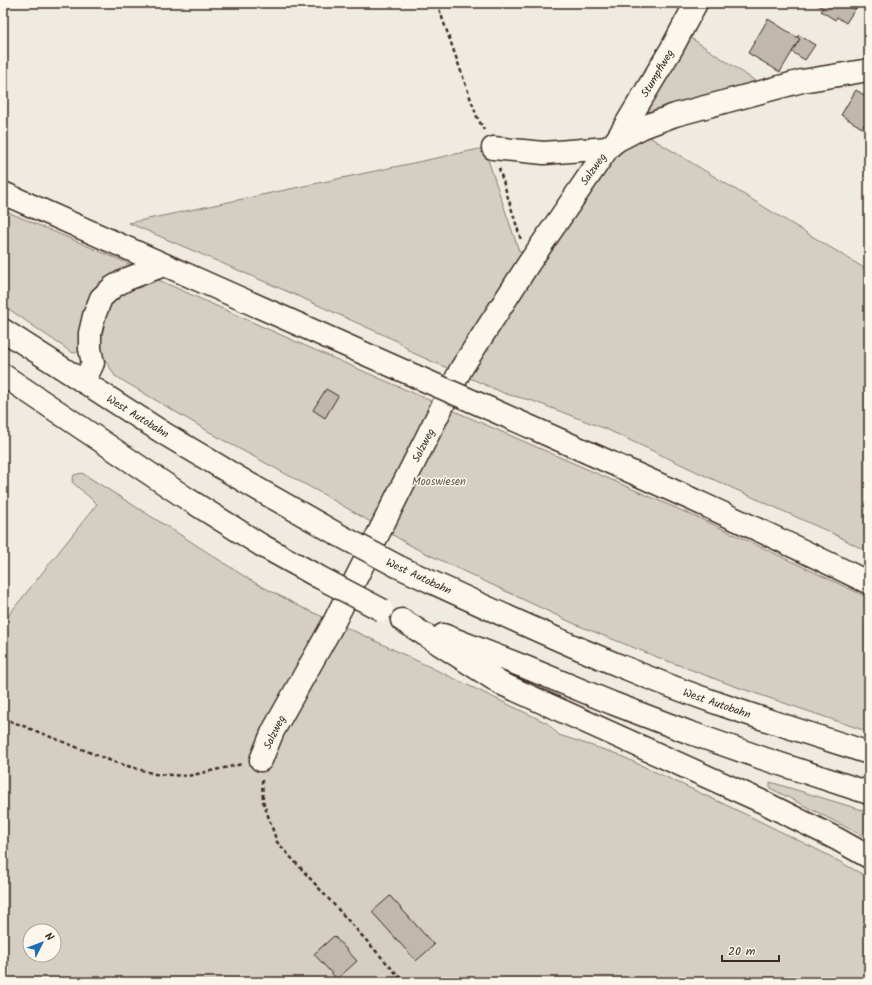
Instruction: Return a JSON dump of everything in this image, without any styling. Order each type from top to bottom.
[{"type":"main road","name":"Stumpflweg","points":[[612,144],[672,48],[696,3]]},
{"type":"main road","name":"Salzweg","points":[[261,760],[273,731],[332,626],[461,369],[529,263],[612,144],[643,128],[675,115],[802,81],[869,70]]},
{"type":"main road","points":[[493,148],[544,153],[612,144]]},
{"type":"main road","points":[[3,193],[488,408],[778,539],[869,583]]},
{"type":"main road","points":[[84,382],[93,363],[90,349],[90,333],[94,316],[102,298],[113,287],[120,283],[164,265]]},
{"type":"main road","name":"West Autobahn","points":[[3,330],[165,434],[256,488],[399,567],[538,631],[624,668],[699,697],[869,753]]},
{"type":"main road","points":[[3,375],[186,498],[261,545],[402,620],[688,732],[869,793]]},
{"type":"main road","points":[[402,620],[500,683],[764,802],[869,857]]},
{"type":"path","name":"Salzweg","points":[[3,718],[114,762],[154,774],[188,776],[261,760]]},
{"type":"path","points":[[261,760],[263,801],[277,842],[404,982]]},
{"type":"green space","points":[[685,34],[763,86],[630,127]]},
{"type":"green space","points":[[643,133],[869,271],[869,553],[836,535],[606,429],[533,401],[506,394],[413,353],[397,341],[300,297],[129,223],[484,148],[519,251],[538,256],[609,158]]},
{"type":"green space","points":[[3,210],[125,262],[131,265],[134,270],[130,273],[82,348],[76,353],[71,352],[3,305]]},
{"type":"green space","name":"Mooswiesen","points":[[154,278],[710,523],[869,598],[869,732],[734,686],[577,625],[415,548],[321,493],[223,440],[115,376],[98,348],[104,306],[126,287]]},
{"type":"green space","points":[[82,473],[250,580],[301,607],[547,723],[559,735],[617,754],[745,814],[826,854],[869,878],[869,982],[3,982],[3,622],[97,504],[72,482],[74,475]]},
{"type":"green space","points":[[770,782],[869,812],[869,839],[770,788]]},
{"type":"building","points":[[859,3],[846,23],[837,17],[835,20],[821,11],[823,8],[816,4]]},
{"type":"building","points":[[768,19],[800,39],[780,72],[748,53]]},
{"type":"building","points":[[799,35],[815,45],[805,60],[792,52],[800,39],[797,37]]},
{"type":"building","points":[[856,90],[869,98],[869,117],[862,128],[841,115]]},
{"type":"building","points":[[326,389],[338,396],[325,418],[313,410]]},
{"type":"building","points":[[390,896],[434,945],[416,961],[372,912]]},
{"type":"building","points":[[334,936],[357,961],[337,979],[314,954]]}]
